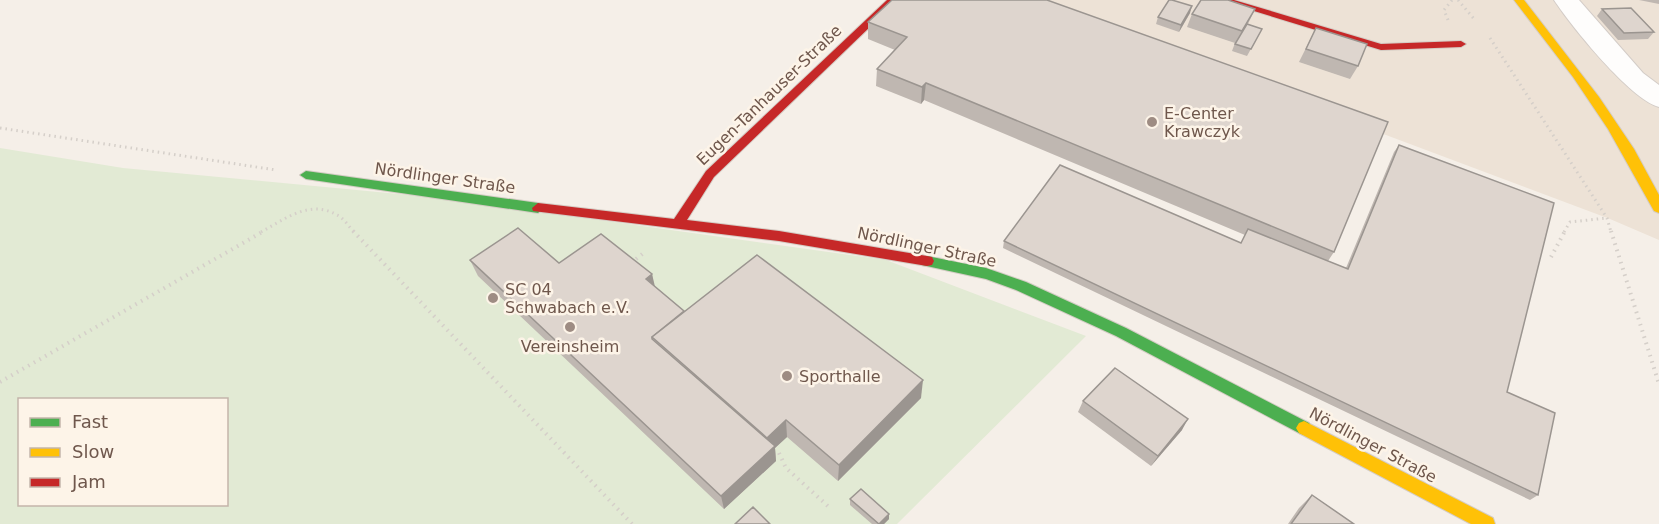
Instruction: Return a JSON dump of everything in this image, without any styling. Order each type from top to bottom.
[{"type":"street","name":"Eugen-Tanhauser-Straße","points":[[678,224],[710,174],[894,0]]},
{"type":"street","points":[[1222,0],[1381,47],[1461,44]]},
{"type":"street","points":[[1519,0],[1618,131],[1650,186],[1659,208]]},
{"type":"street","points":[[1566,0],[1634,79],[1659,98]]},
{"type":"street","name":"Nördlinger Straße","points":[[306,175],[498,203],[861,249],[948,266],[1019,285],[1091,322],[1131,338],[1487,524]]},
{"type":"path","points":[[1458,0],[1479,24]]},
{"type":"path","points":[[1485,33],[1498,49],[1607,218],[1659,384]]},
{"type":"path","points":[[0,128],[306,175]]},
{"type":"path","points":[[0,382],[300,210],[317,208],[338,215],[632,524]]},
{"type":"path","points":[[1551,257],[1570,222],[1607,218]]},
{"type":"path","points":[[779,453],[786,468],[830,508]]},
{"type":"shaded area","points":[[1016,0],[1659,0],[1659,240],[1610,219],[1133,40]]},
{"type":"green space","name":"SC 04 Schwabach e.V.","points":[[0,148],[123,168],[441,198],[886,260],[1086,336],[897,524],[0,524]]},
{"type":"building","name":"E-Center Krawczyk","points":[[892,0],[1047,0],[1388,122],[1334,252],[926,83],[922,87],[877,69],[907,37],[868,22]]},
{"type":"building","points":[[1169,0],[1192,6],[1181,25],[1158,17]]},
{"type":"building","points":[[1201,0],[1228,0],[1255,9],[1242,31],[1192,14]]},
{"type":"building","points":[[1631,8],[1654,32],[1624,33],[1602,9]]},
{"type":"building","points":[[1247,24],[1262,29],[1251,49],[1235,44]]},
{"type":"building","points":[[1316,28],[1367,44],[1358,66],[1306,49]]},
{"type":"building","points":[[1399,145],[1554,203],[1507,392],[1555,413],[1538,495],[1004,241],[1060,165],[1241,243],[1248,229],[1348,269]]},
{"type":"building","points":[[518,228],[559,263],[601,234],[652,274],[646,279],[684,311],[652,339],[775,446],[721,496],[470,260]]},
{"type":"building","name":"Sporthalle","points":[[757,255],[923,380],[839,465],[786,420],[767,438],[652,337]]},
{"type":"building","points":[[1115,368],[1188,419],[1158,456],[1083,401]]},
{"type":"building","points":[[861,489],[889,514],[879,524],[850,499]]},
{"type":"building","points":[[1312,495],[1354,524],[1291,524]]},
{"type":"building","points":[[753,507],[770,524],[735,524]]},
{"type":"traffic: fast","points":[[306,175],[538,208]]},
{"type":"traffic: fast","points":[[927,261],[1010,281],[1121,332],[1304,428]]},
{"type":"traffic: slow","points":[[1519,0],[1613,126],[1659,208]]},
{"type":"traffic: slow","points":[[1304,428],[1487,524]]},
{"type":"traffic: jam","points":[[678,224],[710,174],[893,0]]},
{"type":"traffic: jam","points":[[1223,0],[1381,47],[1461,44]]},
{"type":"traffic: jam","points":[[538,208],[779,236],[927,261]]},
{"type":"place","name":"E-Center Krawczyk","points":[[1152,122]]},
{"type":"place","name":"SC 04 Schwabach e.V.","points":[[493,298]]},
{"type":"place","name":"Vereinsheim","points":[[570,327]]},
{"type":"place","name":"Sporthalle","points":[[787,376]]}]
